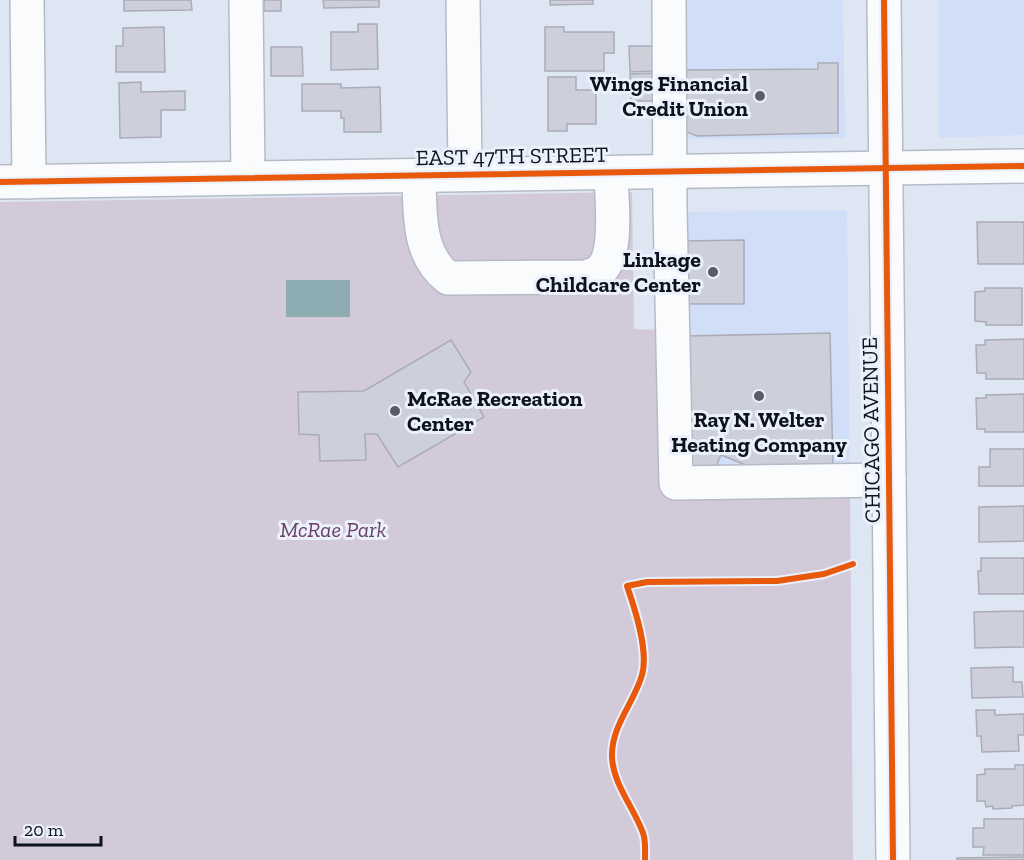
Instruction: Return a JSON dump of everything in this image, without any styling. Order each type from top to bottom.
[{"type":"street","points":[[15,182],[27,0]]},
{"type":"street","points":[[246,0],[248,178]]},
{"type":"street","points":[[463,0],[465,174]]},
{"type":"street","points":[[669,0],[676,483],[889,480]]},
{"type":"street","name":"CHICAGO AVENUE","points":[[884,0],[893,860]]},
{"type":"street","name":"EAST 47TH STREET","points":[[15,182],[1024,166]]},
{"type":"street","points":[[419,175],[424,242],[429,257],[438,270],[448,278],[585,277],[598,272],[607,263],[612,250],[611,172]]},
{"type":"shaded area","points":[[677,0],[843,0],[845,138],[677,139]]},
{"type":"shaded area","points":[[938,0],[1024,0],[1024,135],[939,138]]},
{"type":"shaded area","points":[[847,210],[850,488],[662,493],[659,330],[675,212]]},
{"type":"shaded area","points":[[286,280],[350,280],[350,317],[286,317]]},
{"type":"green space","name":"McRae Park","points":[[632,192],[634,329],[659,330],[662,493],[850,488],[853,860],[0,860],[0,202]]},
{"type":"building","points":[[124,0],[191,0],[192,10],[124,11]]},
{"type":"building","points":[[264,0],[281,0],[281,11],[264,11]]},
{"type":"building","points":[[323,0],[379,0],[379,7],[324,8]]},
{"type":"building","points":[[550,0],[593,0],[593,4],[550,5]]},
{"type":"building","points":[[358,24],[377,24],[378,69],[331,70],[331,32],[358,32]]},
{"type":"building","points":[[164,27],[165,72],[116,72],[116,46],[123,46],[123,28]]},
{"type":"building","points":[[545,27],[564,27],[564,32],[614,32],[614,53],[604,53],[604,71],[545,71]]},
{"type":"building","points":[[629,46],[657,46],[657,71],[630,72]]},
{"type":"building","points":[[271,47],[302,47],[303,76],[271,76]]},
{"type":"building","name":"Wings Financial Credit Union","points":[[818,63],[838,63],[838,133],[697,136],[687,132],[683,127],[681,70],[818,69]]},
{"type":"building","points":[[658,73],[658,101],[631,101],[630,74]]},
{"type":"building","points":[[548,77],[576,77],[576,90],[596,90],[596,124],[567,124],[567,131],[548,131]]},
{"type":"building","points":[[141,82],[141,92],[185,91],[185,110],[161,110],[161,137],[120,138],[119,83]]},
{"type":"building","points":[[302,84],[341,84],[341,88],[380,87],[381,132],[344,132],[344,118],[341,118],[341,111],[302,111]]},
{"type":"building","points":[[977,222],[1024,222],[1024,264],[978,264]]},
{"type":"building","name":"Linkage Childcare Center","points":[[744,240],[744,304],[683,304],[683,241]]},
{"type":"building","points":[[985,288],[1022,288],[1022,325],[986,325],[986,322],[975,321],[975,292],[985,291]]},
{"type":"building","name":"Ray N. Welter Heating Company","points":[[830,333],[833,469],[758,470],[721,455],[714,471],[688,471],[686,336]]},
{"type":"building","points":[[1024,339],[1024,379],[986,379],[986,373],[977,373],[976,345],[985,345],[985,340]]},
{"type":"building","name":"McRae Recreation Center","points":[[451,340],[471,372],[464,382],[484,417],[398,467],[377,434],[365,434],[366,460],[320,461],[319,435],[299,434],[298,392],[364,391]]},
{"type":"building","points":[[1024,394],[1024,432],[985,432],[985,429],[977,429],[976,398],[986,398],[986,395]]},
{"type":"building","points":[[990,449],[1024,449],[1024,486],[979,486],[979,467],[990,467]]},
{"type":"building","points":[[1024,506],[1024,541],[979,542],[979,507]]},
{"type":"building","points":[[981,558],[1024,558],[1024,594],[979,594],[978,571],[981,571]]},
{"type":"building","points":[[1024,611],[1024,647],[975,648],[974,612]]},
{"type":"building","points":[[1013,667],[1013,682],[1022,682],[1023,697],[972,698],[971,668]]},
{"type":"building","points":[[976,710],[995,710],[995,715],[1024,714],[1024,735],[1018,735],[1019,751],[982,752],[981,736],[977,736]]},
{"type":"building","points":[[1015,765],[1024,765],[1024,805],[993,809],[993,806],[986,807],[985,801],[977,801],[977,775],[985,774],[985,769],[1015,769]]},
{"type":"building","points":[[984,819],[1024,819],[1024,855],[983,855],[984,847],[973,847],[973,828],[984,828]]},
{"type":"building","points":[[1024,857],[1024,860],[957,860],[957,858]]},
{"type":"cycle path","points":[[884,0],[893,860]]},
{"type":"cycle path","points":[[0,182],[1024,166]]},
{"type":"cycle path","points":[[645,860],[643,833],[616,777],[612,757],[615,735],[638,685],[644,665],[640,630],[627,586],[647,582],[777,581],[824,574],[853,564]]},
{"type":"place","name":"Wings Financial Credit Union","points":[[760,96]]},
{"type":"place","name":"Linkage Childcare Center","points":[[713,272]]},
{"type":"place","name":"Ray N. Welter Heating Company","points":[[759,396]]},
{"type":"place","name":"McRae Recreation Center","points":[[395,411]]}]
